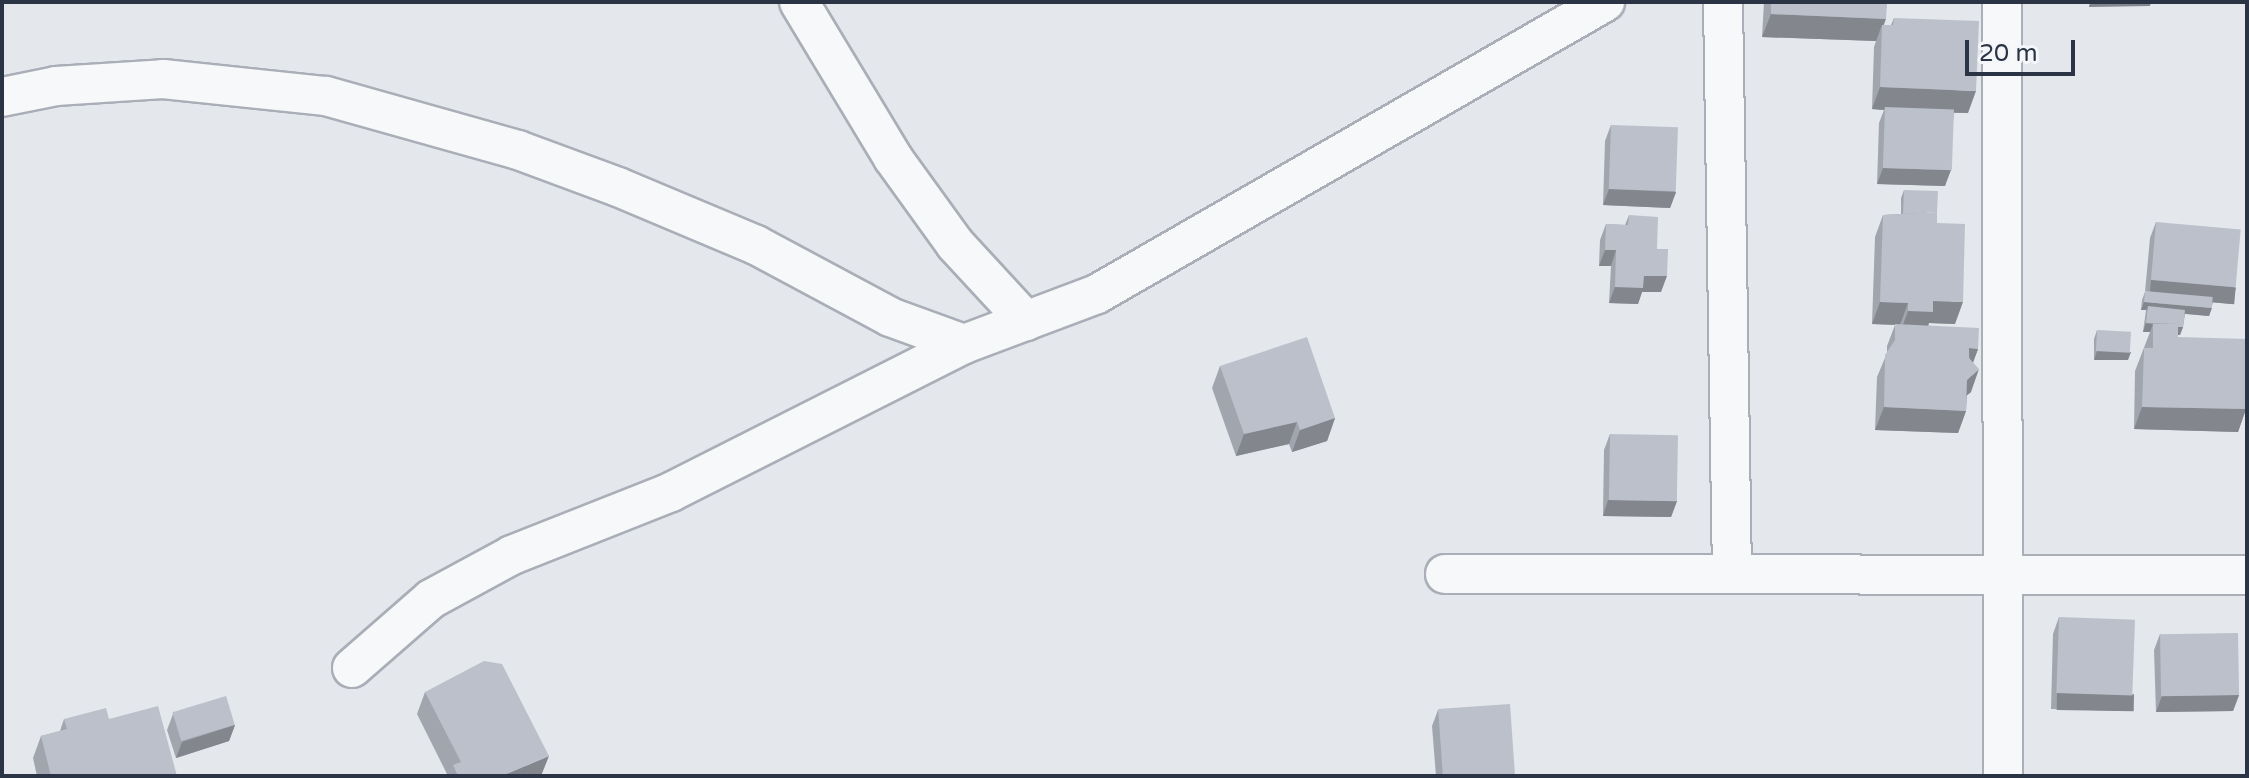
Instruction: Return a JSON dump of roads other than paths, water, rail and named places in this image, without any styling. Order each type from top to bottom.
[{"type":"street","points":[[799,2],[902,170],[955,244],[1026,321]]},
{"type":"street","points":[[352,668],[431,599],[512,555],[671,492],[964,344],[1097,294],[1605,2]]},
{"type":"street","points":[[1723,2],[1732,574]]},
{"type":"street","points":[[2002,2],[2003,776]]},
{"type":"street","points":[[2,97],[56,86],[163,79],[340,99],[518,150],[618,187],[756,245],[890,317],[964,344]]},
{"type":"street","points":[[1445,574],[2247,575]]}]
